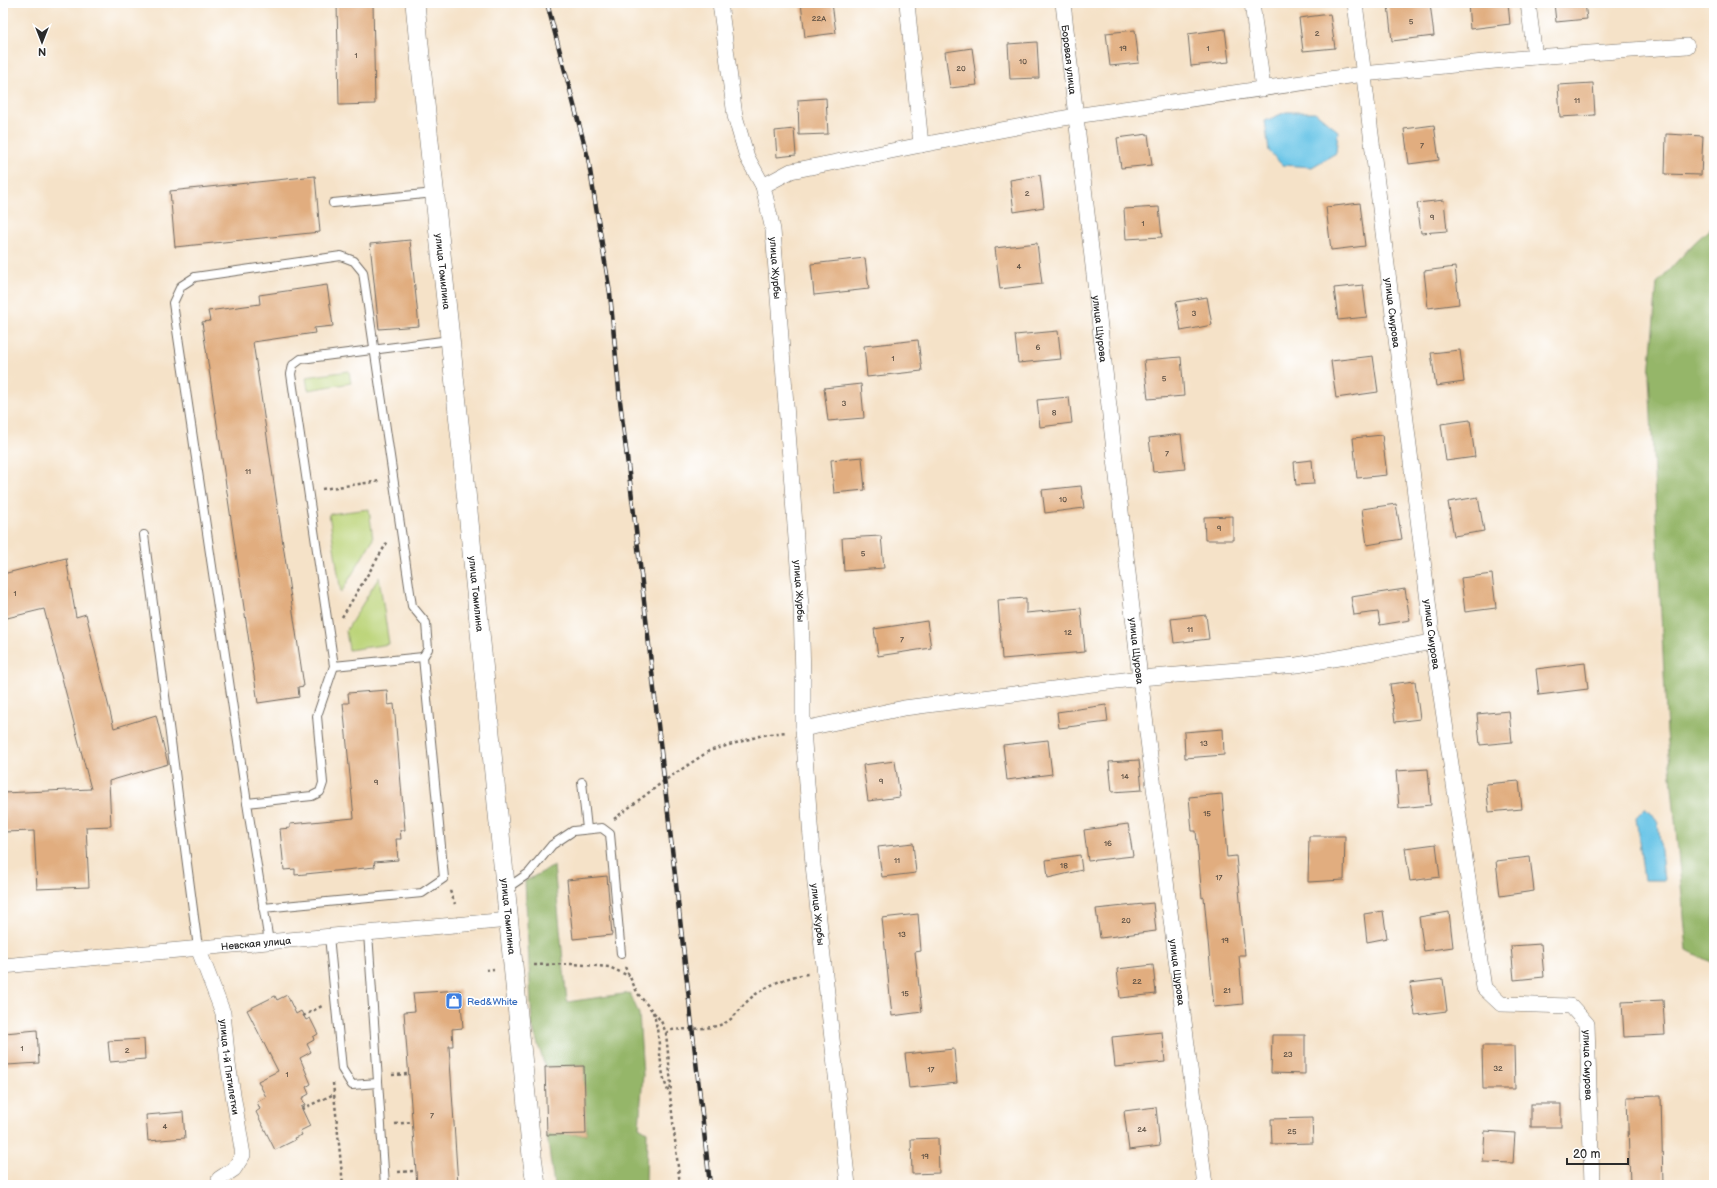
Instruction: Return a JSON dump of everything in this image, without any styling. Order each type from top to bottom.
[{"type":"street","name":"улица Томилина","points":[[415,3],[434,193],[451,340],[536,1185]]},
{"type":"street","name":"улица Журбы","points":[[720,3],[735,116],[746,156],[763,186],[773,230],[800,591],[803,677],[802,730],[813,865],[848,1185]]},
{"type":"street","points":[[907,3],[921,145]]},
{"type":"street","name":"Боровая улица","points":[[1063,3],[1075,116]]},
{"type":"street","points":[[1252,3],[1263,89]]},
{"type":"street","name":"улица Смурова","points":[[1355,3],[1433,642],[1484,988],[1501,1004],[1571,1006],[1587,1024],[1592,1185]]},
{"type":"street","points":[[1528,3],[1535,58]]},
{"type":"street","points":[[763,186],[791,171],[1075,116],[1363,74],[1687,46]]},
{"type":"street","name":"улица Щурова","points":[[1075,116],[1140,678],[1205,1185]]},
{"type":"street","points":[[802,730],[904,708],[1140,678],[1297,665],[1433,642]]},
{"type":"street","name":"Невская улица","points":[[3,966],[509,920]]},
{"type":"street","name":"улица 1-й Пятилетки","points":[[198,948],[223,1013],[228,1064],[243,1155],[234,1170],[219,1179]]},
{"type":"lane","points":[[333,203],[434,193]]},
{"type":"lane","points":[[263,908],[422,893],[444,878],[424,657],[428,649],[426,623],[412,606],[363,272],[354,261],[341,256],[195,277],[181,286],[173,303],[247,802],[263,908],[269,942]]},
{"type":"lane","points":[[247,802],[312,796],[320,792],[323,783],[317,716],[334,666],[291,374],[294,365],[302,360],[374,349],[451,340]]},
{"type":"lane","points":[[144,535],[198,948]]},
{"type":"lane","points":[[334,666],[424,657]]},
{"type":"lane","points":[[582,782],[587,829]]},
{"type":"lane","points":[[507,888],[529,872],[552,846],[573,831],[602,828],[610,834],[621,954]]},
{"type":"lane","points":[[368,933],[385,1185]]},
{"type":"lane","points":[[329,936],[342,1069],[352,1085],[378,1083]]},
{"type":"path","points":[[308,491],[393,479]]},
{"type":"path","points":[[330,638],[400,522]]},
{"type":"path","points":[[602,828],[664,781],[709,752],[763,735],[802,730]]},
{"type":"path","points":[[621,954],[629,976],[638,994],[661,1021],[666,1033],[672,1084],[670,1095],[680,1185]]},
{"type":"path","points":[[530,966],[572,964],[609,967],[629,976]]},
{"type":"path","points":[[666,1033],[671,1030],[721,1025],[736,1015],[751,998],[776,983],[798,975],[824,973]]},
{"type":"path","points":[[303,1016],[325,1004]]},
{"type":"path","points":[[653,1011],[658,1034],[664,1085],[670,1095]]},
{"type":"path","points":[[302,1109],[334,1094]]},
{"type":"green space","points":[[1714,225],[1714,964],[1687,950],[1667,732],[1649,376],[1657,283],[1694,243]]},
{"type":"green space","points":[[349,371],[351,383],[308,390],[306,377]]},
{"type":"green space","points":[[369,509],[373,539],[341,593],[329,514]]},
{"type":"green space","points":[[379,577],[389,644],[349,650],[346,631]]},
{"type":"green space","points":[[554,866],[567,1002],[630,993],[639,1014],[643,1075],[639,1127],[647,1132],[646,1185],[554,1185],[547,1135],[586,1134],[584,1066],[545,1067],[532,1025],[525,881]]},
{"type":"water","points":[[1286,112],[1315,112],[1338,131],[1336,153],[1312,167],[1282,165],[1269,151],[1265,121]]},
{"type":"water","points":[[1645,808],[1658,822],[1664,880],[1644,880],[1636,817]]},
{"type":"building","points":[[337,3],[373,3],[375,104],[339,105]]},
{"type":"building","points":[[801,3],[832,3],[836,33],[805,37]]},
{"type":"building","points":[[1430,3],[1434,36],[1392,41],[1388,5]]},
{"type":"building","points":[[1468,3],[1508,3],[1510,24],[1470,29]]},
{"type":"building","points":[[1554,3],[1585,3],[1587,19],[1556,22]]},
{"type":"building","points":[[1330,14],[1335,48],[1303,51],[1299,18]]},
{"type":"building","points":[[1225,29],[1229,62],[1191,66],[1188,34]]},
{"type":"building","points":[[1135,30],[1139,63],[1110,66],[1106,33]]},
{"type":"building","points":[[1037,42],[1039,78],[1010,79],[1008,44]]},
{"type":"building","points":[[972,48],[977,85],[950,88],[945,52]]},
{"type":"building","points":[[1593,83],[1595,115],[1560,117],[1558,85]]},
{"type":"building","points":[[826,98],[828,134],[799,135],[798,100]]},
{"type":"building","points":[[1434,125],[1439,160],[1409,164],[1404,129]]},
{"type":"building","points":[[794,129],[796,155],[777,157],[775,131]]},
{"type":"building","points":[[1148,134],[1152,165],[1121,168],[1117,138]]},
{"type":"building","points":[[1666,134],[1703,136],[1701,175],[1665,174]]},
{"type":"building","points":[[1040,175],[1044,207],[1014,212],[1010,180]]},
{"type":"building","points":[[315,176],[320,232],[175,247],[170,191]]},
{"type":"building","points":[[1444,200],[1447,231],[1421,233],[1417,203]]},
{"type":"building","points":[[1360,203],[1365,246],[1331,250],[1326,207]]},
{"type":"building","points":[[1159,207],[1162,237],[1126,239],[1124,209]]},
{"type":"building","points":[[410,240],[419,326],[379,329],[370,244]]},
{"type":"building","points":[[1037,243],[1042,284],[1000,289],[995,248]]},
{"type":"building","points":[[865,258],[869,289],[814,295],[811,264]]},
{"type":"building","points":[[1455,267],[1459,304],[1428,308],[1424,271]]},
{"type":"building","points":[[327,285],[333,326],[314,328],[315,333],[253,342],[304,686],[298,687],[299,697],[258,703],[202,322],[210,321],[208,311],[260,304],[259,295]]},
{"type":"building","points":[[1363,285],[1367,317],[1338,320],[1334,288]]},
{"type":"building","points":[[1207,297],[1212,325],[1181,331],[1176,302]]},
{"type":"building","points":[[1058,331],[1061,359],[1018,363],[1015,335]]},
{"type":"building","points":[[918,340],[922,371],[867,377],[864,346]]},
{"type":"building","points":[[1460,350],[1464,382],[1436,386],[1431,353]]},
{"type":"building","points":[[1373,356],[1378,392],[1336,398],[1331,361]]},
{"type":"building","points":[[1181,357],[1184,396],[1148,399],[1144,360]]},
{"type":"building","points":[[861,384],[864,418],[828,421],[824,388]]},
{"type":"building","points":[[1069,397],[1072,423],[1040,427],[1037,400]]},
{"type":"building","points":[[1470,420],[1475,457],[1446,461],[1441,424]]},
{"type":"building","points":[[1181,434],[1185,469],[1153,472],[1149,438]]},
{"type":"building","points":[[1382,435],[1387,475],[1357,478],[1353,438]]},
{"type":"building","points":[[862,457],[865,490],[834,493],[831,460]]},
{"type":"building","points":[[1312,460],[1314,484],[1296,485],[1294,462]]},
{"type":"building","points":[[1081,486],[1084,508],[1045,513],[1042,490]]},
{"type":"building","points":[[1478,497],[1484,531],[1454,536],[1448,502]]},
{"type":"building","points":[[1396,504],[1402,539],[1367,545],[1362,509]]},
{"type":"building","points":[[1233,516],[1233,540],[1205,540],[1204,517]]},
{"type":"building","points":[[881,536],[884,568],[844,571],[842,538]]},
{"type":"building","points":[[66,558],[76,617],[86,614],[114,728],[156,715],[168,764],[109,781],[111,826],[86,827],[89,887],[37,889],[34,831],[3,832],[3,793],[91,789],[44,609],[3,619],[3,574]]},
{"type":"building","points":[[1492,574],[1496,608],[1465,612],[1461,578]]},
{"type":"building","points":[[1405,589],[1410,620],[1380,625],[1378,612],[1354,615],[1351,597]]},
{"type":"building","points":[[1026,598],[1026,613],[1081,608],[1085,652],[1002,659],[998,600]]},
{"type":"building","points":[[1206,615],[1209,639],[1174,643],[1171,619]]},
{"type":"building","points":[[927,621],[931,648],[878,656],[874,629]]},
{"type":"building","points":[[1585,663],[1588,689],[1539,695],[1536,669]]},
{"type":"building","points":[[1415,681],[1420,719],[1395,722],[1390,684]]},
{"type":"building","points":[[387,690],[388,705],[394,704],[405,830],[400,830],[401,839],[396,839],[398,860],[374,862],[375,867],[295,875],[295,869],[284,870],[280,829],[290,828],[290,824],[354,818],[343,703],[349,703],[348,693]]},
{"type":"building","points":[[1106,705],[1108,722],[1059,728],[1057,712]]},
{"type":"building","points":[[1509,711],[1512,742],[1480,745],[1477,714]]},
{"type":"building","points":[[1223,729],[1224,755],[1185,758],[1184,732]]},
{"type":"building","points":[[1048,740],[1052,774],[1007,780],[1003,745]]},
{"type":"building","points":[[1139,760],[1142,790],[1112,792],[1109,762]]},
{"type":"building","points":[[895,761],[900,797],[868,801],[863,765]]},
{"type":"building","points":[[1428,769],[1431,805],[1399,808],[1396,771]]},
{"type":"building","points":[[1519,781],[1522,809],[1489,812],[1486,784]]},
{"type":"building","points":[[1222,794],[1227,857],[1236,856],[1245,955],[1239,955],[1243,1004],[1214,1007],[1204,897],[1202,898],[1196,831],[1192,831],[1189,797]]},
{"type":"building","points":[[1128,824],[1133,856],[1088,861],[1084,830]]},
{"type":"building","points":[[1309,836],[1345,836],[1344,880],[1308,882]]},
{"type":"building","points":[[913,843],[916,873],[882,877],[878,847]]},
{"type":"building","points":[[1436,844],[1440,877],[1410,881],[1405,848]]},
{"type":"building","points":[[1080,855],[1082,870],[1048,878],[1046,860]]},
{"type":"building","points":[[1530,857],[1534,891],[1500,896],[1496,861]]},
{"type":"building","points":[[607,876],[612,935],[573,939],[567,880]]},
{"type":"building","points":[[1153,903],[1156,931],[1100,938],[1096,909]]},
{"type":"building","points":[[1383,911],[1387,938],[1367,942],[1364,914]]},
{"type":"building","points":[[1449,912],[1453,947],[1424,951],[1419,917]]},
{"type":"building","points":[[918,914],[921,951],[915,952],[922,1012],[892,1016],[882,918]]},
{"type":"building","points":[[1541,944],[1544,977],[1514,980],[1511,946]]},
{"type":"building","points":[[1153,965],[1156,994],[1120,998],[1117,969]]},
{"type":"building","points":[[1443,979],[1447,1011],[1415,1015],[1410,983]]},
{"type":"building","points":[[460,990],[463,1028],[452,1029],[453,1046],[449,1046],[458,1185],[417,1185],[404,1012],[415,1011],[413,993]]},
{"type":"building","points":[[287,995],[296,1014],[301,1011],[306,1020],[310,1018],[318,1034],[313,1037],[314,1040],[307,1044],[311,1052],[300,1058],[311,1084],[306,1087],[309,1094],[302,1098],[305,1105],[301,1107],[310,1126],[300,1131],[302,1135],[294,1138],[295,1140],[275,1150],[256,1112],[260,1109],[257,1102],[266,1097],[258,1081],[278,1071],[247,1010],[275,996],[277,1000]]},
{"type":"building","points":[[1663,1000],[1665,1035],[1624,1037],[1622,1002]]},
{"type":"building","points":[[37,1030],[39,1063],[7,1065],[5,1033]]},
{"type":"building","points":[[1162,1032],[1165,1062],[1115,1067],[1112,1037]]},
{"type":"building","points":[[1272,1035],[1305,1035],[1305,1074],[1271,1073]]},
{"type":"building","points":[[144,1039],[145,1059],[110,1062],[108,1041]]},
{"type":"building","points":[[1482,1046],[1514,1046],[1515,1089],[1483,1089]]},
{"type":"building","points":[[954,1049],[957,1083],[909,1088],[905,1054]]},
{"type":"building","points":[[584,1066],[586,1134],[547,1135],[545,1067]]},
{"type":"building","points":[[1661,1096],[1663,1185],[1630,1185],[1627,1097]]},
{"type":"building","points":[[1531,1104],[1561,1104],[1561,1127],[1531,1127]]},
{"type":"building","points":[[1156,1107],[1160,1146],[1129,1150],[1124,1111]]},
{"type":"building","points":[[183,1112],[185,1138],[148,1141],[146,1115]]},
{"type":"building","points":[[1312,1118],[1313,1143],[1272,1144],[1271,1119]]},
{"type":"building","points":[[1485,1131],[1515,1133],[1513,1163],[1483,1162]]},
{"type":"building","points":[[938,1138],[939,1173],[912,1174],[911,1139]]},
{"type":"railway","points":[[547,3],[588,158],[610,293],[620,401],[710,1185]]},
{"type":"place","name":"Red&White","points":[[454,1001]]}]
